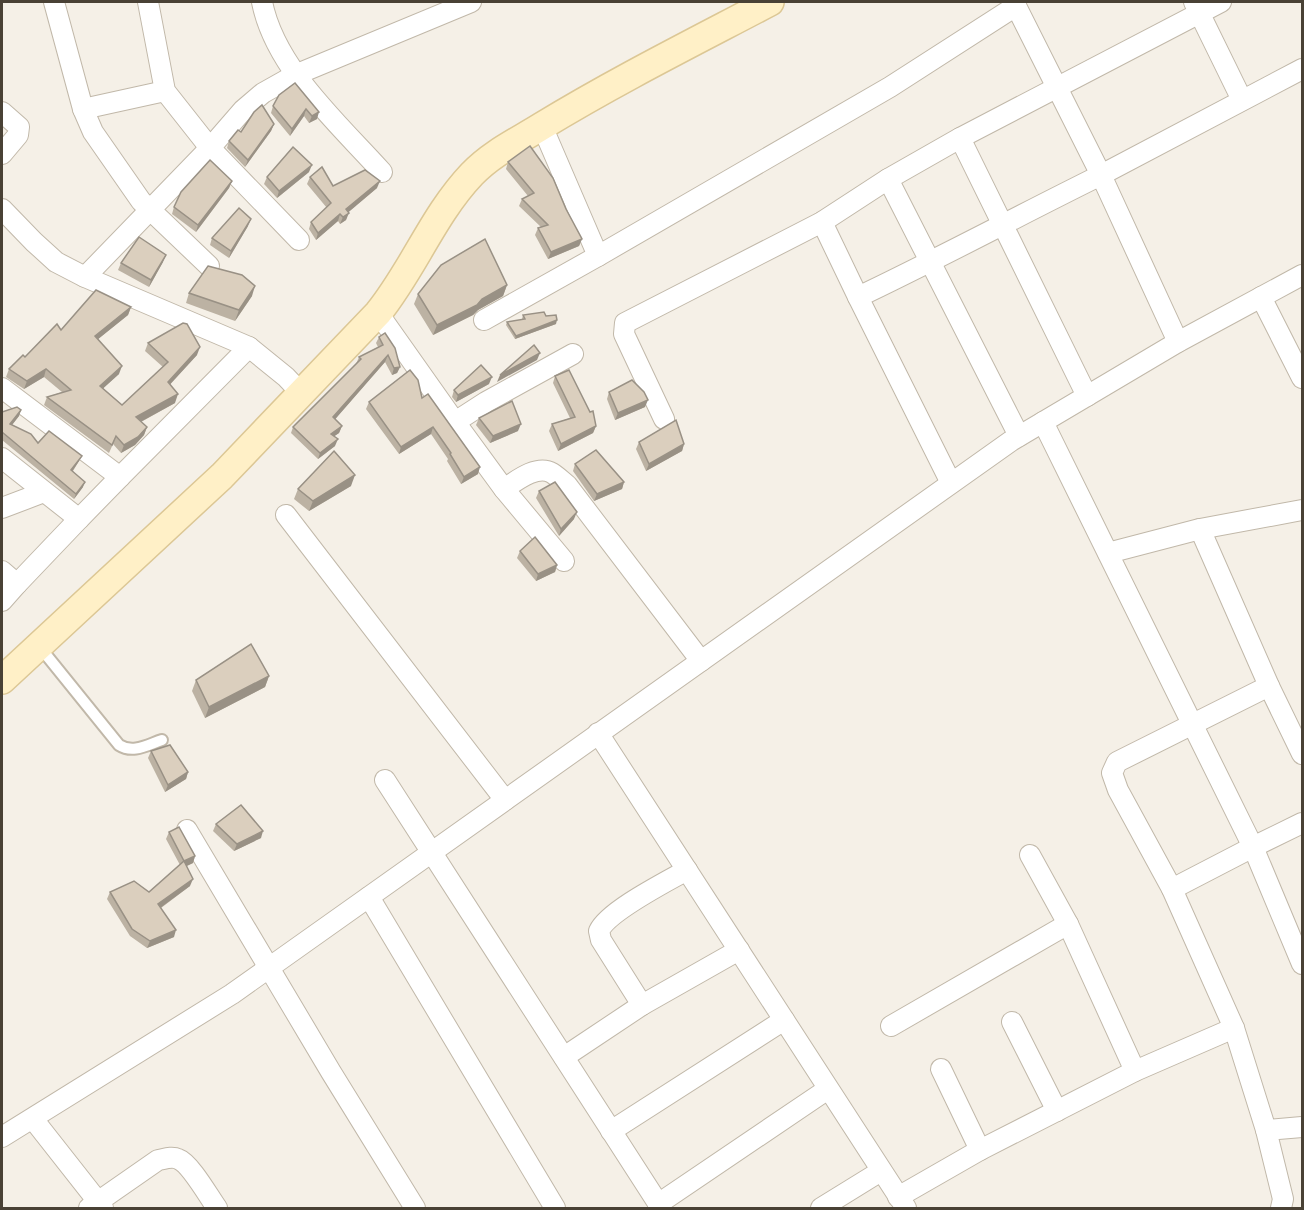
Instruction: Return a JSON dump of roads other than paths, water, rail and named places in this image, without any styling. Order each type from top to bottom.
[{"type":"street","points":[[54,2],[83,109],[93,132],[141,201],[209,266]]},
{"type":"street","points":[[148,2],[165,91],[210,148],[299,240]]},
{"type":"street","points":[[262,2],[277,47],[295,75],[382,172]]},
{"type":"street","points":[[85,277],[210,148],[243,110],[263,93],[295,75],[471,2]]},
{"type":"street","points":[[2,680],[222,476],[294,385],[378,313],[391,297],[456,191],[474,172],[498,151],[570,108],[770,2]]},
{"type":"street","points":[[664,419],[624,334],[625,323],[822,222],[888,179],[1197,8],[1221,2]]},
{"type":"street","points":[[484,320],[890,87],[1015,4],[1101,175],[1178,342]]},
{"type":"street","points":[[1197,8],[1242,100]]},
{"type":"street","points":[[858,297],[1101,175],[1302,69]]},
{"type":"street","points":[[83,109],[165,91]]},
{"type":"street","points":[[2,112],[20,127],[18,135],[2,154]]},
{"type":"street","points":[[542,126],[598,256]]},
{"type":"street","points":[[960,138],[1087,396]]},
{"type":"street","points":[[888,179],[1018,436]]},
{"type":"street","points":[[2,209],[56,262],[85,277],[249,347],[294,385]]},
{"type":"street","points":[[822,222],[951,483]]},
{"type":"street","points":[[2,1137],[232,994],[1018,436],[1178,342],[1302,275]]},
{"type":"street","points":[[1260,297],[1302,378]]},
{"type":"street","points":[[378,313],[504,489],[564,561]]},
{"type":"street","points":[[2,601],[120,477],[249,347]]},
{"type":"street","points":[[455,422],[486,402],[573,354]]},
{"type":"street","points":[[2,388],[120,477]]},
{"type":"street","points":[[1043,422],[1252,847],[1302,964]]},
{"type":"street","points":[[2,458],[80,519]]},
{"type":"street","points":[[504,489],[531,472],[547,471],[567,485],[700,661]]},
{"type":"street","points":[[2,508],[44,492]]},
{"type":"street","points":[[1108,553],[1200,529],[1301,513]]},
{"type":"street","points":[[286,515],[505,800]]},
{"type":"street","points":[[1200,529],[1269,686],[1302,754]]},
{"type":"street","points":[[2,571],[17,584]]},
{"type":"street","points":[[1269,686],[1118,762],[1112,773],[1118,789],[1172,889],[1234,1028],[1266,1130],[1283,1199],[1281,1209]]},
{"type":"street","points":[[598,733],[902,1203],[980,1150],[1135,1071],[1234,1028]]},
{"type":"street","points":[[385,780],[660,1206],[828,1089]]},
{"type":"street","points":[[1172,889],[1302,823]]},
{"type":"street","points":[[187,830],[415,1209]]},
{"type":"street","points":[[1030,855],[1068,924],[1135,1071]]},
{"type":"street","points":[[642,1005],[601,940],[599,930],[622,909],[687,870]]},
{"type":"street","points":[[369,897],[555,1209]]},
{"type":"street","points":[[891,1026],[1068,924]]},
{"type":"street","points":[[564,1058],[642,1005],[739,950]]},
{"type":"street","points":[[611,1131],[784,1020]]},
{"type":"street","points":[[1012,1022],[1058,1111]]},
{"type":"street","points":[[941,1069],[980,1150]]},
{"type":"street","points":[[33,1119],[96,1206],[158,1160],[170,1158],[178,1159],[187,1166],[217,1209]]},
{"type":"street","points":[[1266,1130],[1302,1127]]},
{"type":"street","points":[[821,1209],[881,1171]]},
{"type":"lane","points":[[39,645],[119,745],[135,750],[162,740]]}]
